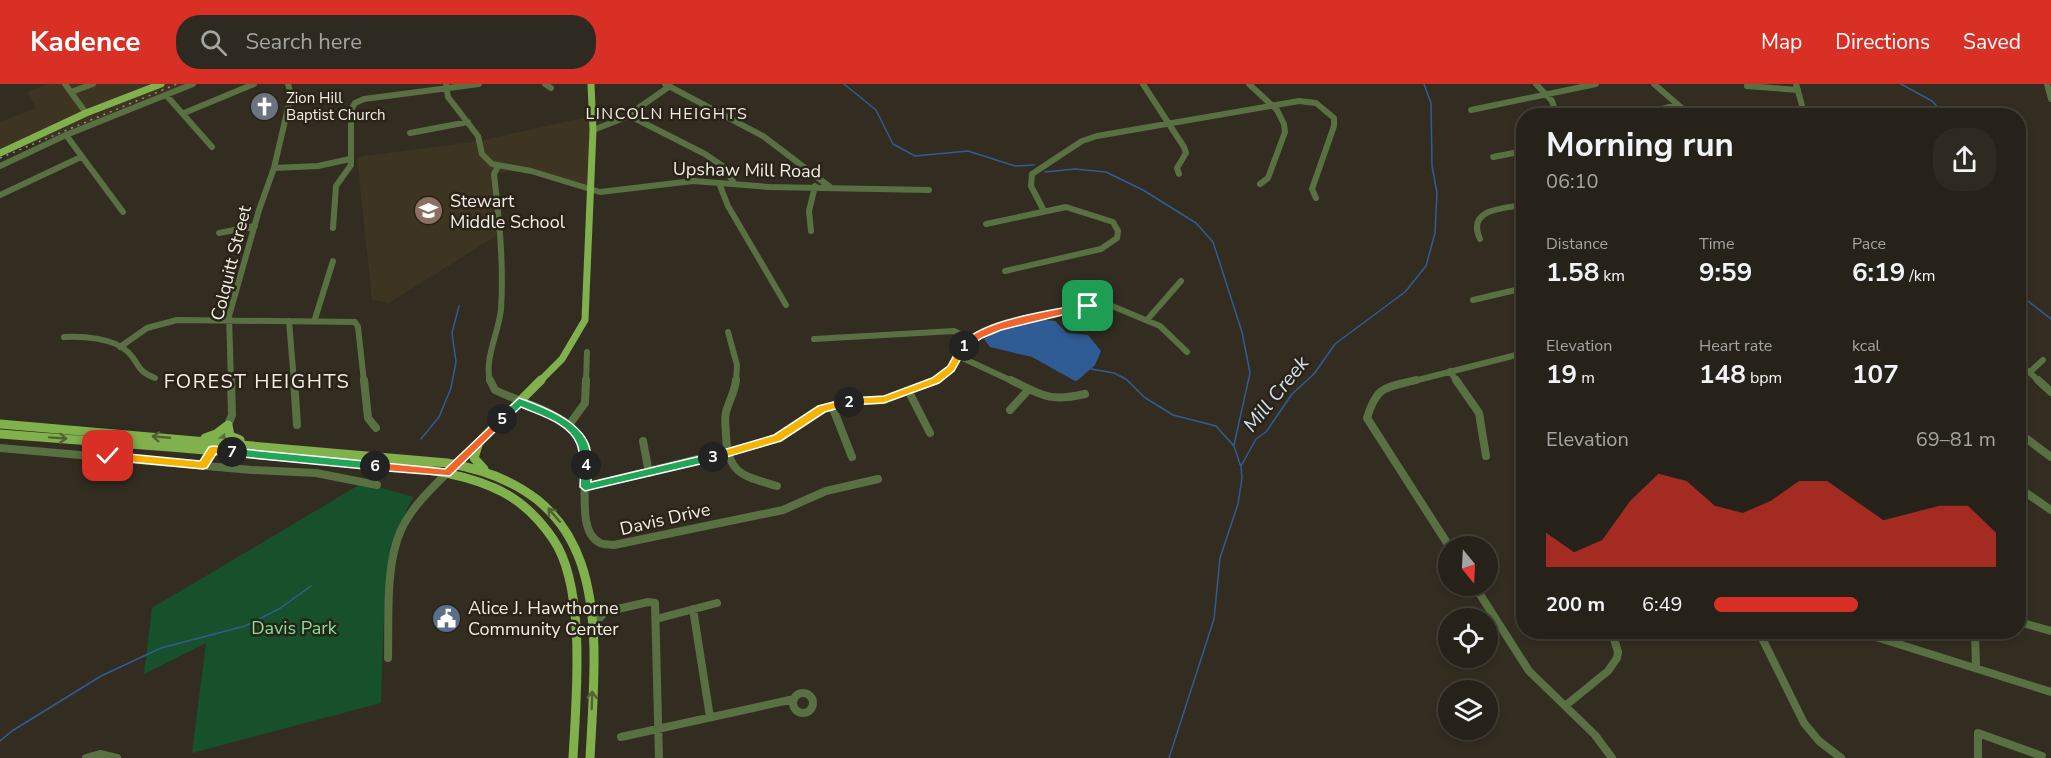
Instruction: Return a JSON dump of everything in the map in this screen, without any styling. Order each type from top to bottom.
[{"type":"main road","points":[[0,152],[86,113],[161,84]]},
{"type":"main road","points":[[447,473],[567,353],[585,320],[589,255],[591,84]]},
{"type":"main road","points":[[0,424],[219,441],[456,464],[489,474],[534,498],[546,506],[562,525],[575,543],[586,568],[593,626],[590,758]]},
{"type":"main road","points":[[193,440],[212,436],[228,425]]},
{"type":"main road","points":[[228,425],[228,434],[232,438],[261,445]]},
{"type":"main road","points":[[0,434],[213,450],[447,473],[487,485],[520,504],[546,528],[562,554],[575,596],[576,612],[573,758]]},
{"type":"main road","points":[[482,439],[476,448],[474,458],[489,474]]},
{"type":"street","points":[[65,84],[86,113]]},
{"type":"street","points":[[71,92],[93,84]]},
{"type":"street","points":[[0,166],[66,135],[193,84]]},
{"type":"street","points":[[184,113],[254,84]]},
{"type":"street","name":"Colquitt Street","points":[[203,465],[228,425],[232,409],[229,321],[255,226],[274,168],[291,95],[288,84]]},
{"type":"street","points":[[333,228],[336,186],[351,165],[352,108],[361,100],[446,86],[479,84]]},
{"type":"street","points":[[545,84],[551,88]]},
{"type":"street","points":[[1143,84],[1186,153],[1178,168],[1179,174]]},
{"type":"street","points":[[1249,84],[1272,105],[1285,124],[1285,132],[1268,178],[1260,184]]},
{"type":"street","points":[[1536,84],[1552,100],[1554,108]]},
{"type":"street","points":[[1471,110],[1596,84]]},
{"type":"street","points":[[1653,84],[1681,108]]},
{"type":"street","points":[[2047,84],[2051,99]]},
{"type":"street","points":[[592,130],[612,126],[630,116],[668,85],[763,136],[830,187]]},
{"type":"street","points":[[446,86],[448,97],[478,136],[482,154],[498,166],[494,174],[502,299],[489,377],[495,390],[569,425],[585,403],[587,352]]},
{"type":"street","points":[[1747,86],[1797,87],[1803,108]]},
{"type":"street","points":[[166,95],[212,147]]},
{"type":"street","points":[[1044,211],[1031,186],[1032,174],[1082,141],[1097,136],[1299,101],[1316,103],[1334,118],[1334,126],[1312,189],[1316,198]]},
{"type":"street","points":[[1666,108],[1677,105]]},
{"type":"street","points":[[630,116],[705,154],[724,167],[734,183]]},
{"type":"street","points":[[410,132],[468,122]]},
{"type":"street","points":[[66,135],[123,212]]},
{"type":"street","points":[[1494,157],[1516,153]]},
{"type":"street","points":[[0,195],[81,158]]},
{"type":"street","points":[[274,168],[318,166],[350,159]]},
{"type":"street","name":"Upshaw Mill Road","points":[[498,166],[531,171],[600,192],[675,182],[734,183],[769,187],[815,186],[929,190]]},
{"type":"street","points":[[719,183],[728,206],[786,305]]},
{"type":"street","points":[[812,231],[809,211],[815,186]]},
{"type":"street","points":[[986,224],[1066,207],[1103,217],[1113,222],[1118,231],[1117,238],[1101,249],[1005,271]]},
{"type":"street","points":[[1480,239],[1476,234],[1478,218],[1483,214],[1516,208]]},
{"type":"street","points":[[219,233],[255,226]]},
{"type":"street","points":[[314,322],[333,261]]},
{"type":"street","points":[[1147,320],[1181,281]]},
{"type":"street","points":[[1473,300],[1516,290]]},
{"type":"street","points":[[585,487],[727,453],[777,438],[804,418],[832,406],[847,402],[884,400],[909,392],[936,381],[951,368],[964,345],[999,327],[1088,306],[1112,306],[1160,326],[1187,352]]},
{"type":"street","points":[[120,347],[142,330],[163,322],[177,320],[355,322],[358,327],[368,418],[376,428]]},
{"type":"street","points":[[289,321],[297,425]]},
{"type":"street","points":[[728,332],[737,365],[735,390],[725,414],[727,453],[736,471],[744,477],[777,486]]},
{"type":"street","points":[[814,339],[954,332],[972,340]]},
{"type":"street","points":[[64,337],[78,335],[120,347],[129,353],[141,373],[154,378]]},
{"type":"street","points":[[1443,536],[1367,418],[1373,399],[1384,388],[1516,355]]},
{"type":"street","points":[[958,356],[1045,396],[1061,399],[1085,394]]},
{"type":"street","points":[[2043,360],[2028,371],[2051,392]]},
{"type":"street","points":[[1450,371],[1479,413],[1486,456]]},
{"type":"street","points":[[1010,410],[1029,389]]},
{"type":"street","points":[[909,392],[930,433]]},
{"type":"street","points":[[832,406],[852,457]]},
{"type":"street","name":"Davis Drive","points":[[569,425],[583,446],[586,520],[595,541],[606,546],[783,510],[826,491],[878,479]]},
{"type":"street","points":[[2026,438],[2051,457]]},
{"type":"street","points":[[643,441],[649,472]]},
{"type":"street","points":[[0,448],[316,473],[377,485]]},
{"type":"street","points":[[388,658],[390,600],[398,537],[410,516],[447,473]]},
{"type":"street","points":[[2026,494],[2051,510]]},
{"type":"street","points":[[1481,596],[1528,671],[1594,735],[1612,758]]},
{"type":"street","points":[[593,626],[599,616],[605,612],[654,602],[659,758]]},
{"type":"street","points":[[656,619],[717,603]]},
{"type":"street","points":[[592,604],[596,609],[605,612]]},
{"type":"street","points":[[693,609],[710,717]]},
{"type":"street","points":[[2026,624],[2051,631]]},
{"type":"street","points":[[1565,706],[1610,669],[1618,657],[1616,639]]},
{"type":"street","points":[[1762,639],[1804,723],[1819,741],[1841,758]]},
{"type":"street","points":[[1883,639],[2051,692]]},
{"type":"street","points":[[1975,639],[1976,668]]},
{"type":"street","points":[[621,737],[794,699]]},
{"type":"street","points":[[1978,758],[1978,733],[2042,756]]},
{"type":"street","points":[[86,758],[100,754],[117,758]]},
{"type":"shaded area","points":[[48,84],[189,84],[65,134],[0,153],[0,122],[36,108],[27,92]]},
{"type":"shaded area","name":"Stewart Middle School","points":[[592,116],[589,187],[518,170],[494,174],[496,236],[389,303],[372,300],[357,157],[479,141]]},
{"type":"green space","name":"Davis Park","points":[[359,485],[379,487],[413,497],[394,546],[389,572],[381,703],[192,753],[206,643],[144,674],[152,608]]},
{"type":"water","points":[[1044,320],[1055,321],[1067,333],[1088,335],[1101,351],[1095,365],[1078,380],[1075,381],[1032,357],[990,347],[984,339],[995,332]]},
{"type":"waterway","points":[[844,84],[876,110],[893,144],[915,156],[968,151],[1015,166],[1034,165]]},
{"type":"waterway","name":"Mill Creek","points":[[1241,466],[1256,439],[1266,432],[1292,394],[1314,374],[1335,344],[1405,292],[1426,266],[1435,233],[1437,193],[1432,166],[1431,103],[1424,84]]},
{"type":"waterway","points":[[1901,84],[1932,101],[1939,108]]},
{"type":"waterway","points":[[1045,172],[1075,169],[1106,172],[1143,190],[1196,223],[1213,242],[1242,332],[1250,373],[1234,445]]},
{"type":"waterway","points":[[2026,299],[2051,319]]},
{"type":"waterway","points":[[421,439],[439,417],[451,388],[456,362],[452,333],[459,306]]},
{"type":"waterway","name":"Mill Creek","points":[[1091,369],[1114,373],[1126,379],[1144,397],[1173,415],[1216,426],[1234,446],[1241,467],[1242,478],[1238,504],[1220,558],[1214,619],[1169,758]]},
{"type":"waterway","points":[[0,741],[12,731],[101,676],[161,648],[245,626],[279,609],[311,586]]},
{"type":"railway","points":[[0,158],[177,84]]},
{"type":"place","name":"Zion Hill Baptist Church","points":[[265,107]]},
{"type":"place","name":"Stewart Middle School","points":[[429,211]]},
{"type":"place","name":"Alice J. Hawthorne Community Center","points":[[447,618]]},
{"type":"district","name":"LINCOLN HEIGHTS","points":[[667,114]]},
{"type":"district","name":"FOREST HEIGHTS","points":[[257,381]]},
{"type":"route","points":[[108,456],[203,465],[213,450],[447,473],[519,402],[562,421],[574,431],[584,448],[585,487],[763,443],[784,434],[804,418],[822,409],[847,402],[884,400],[900,396],[936,381],[951,368],[964,345],[979,335],[999,327],[1088,306]]}]
